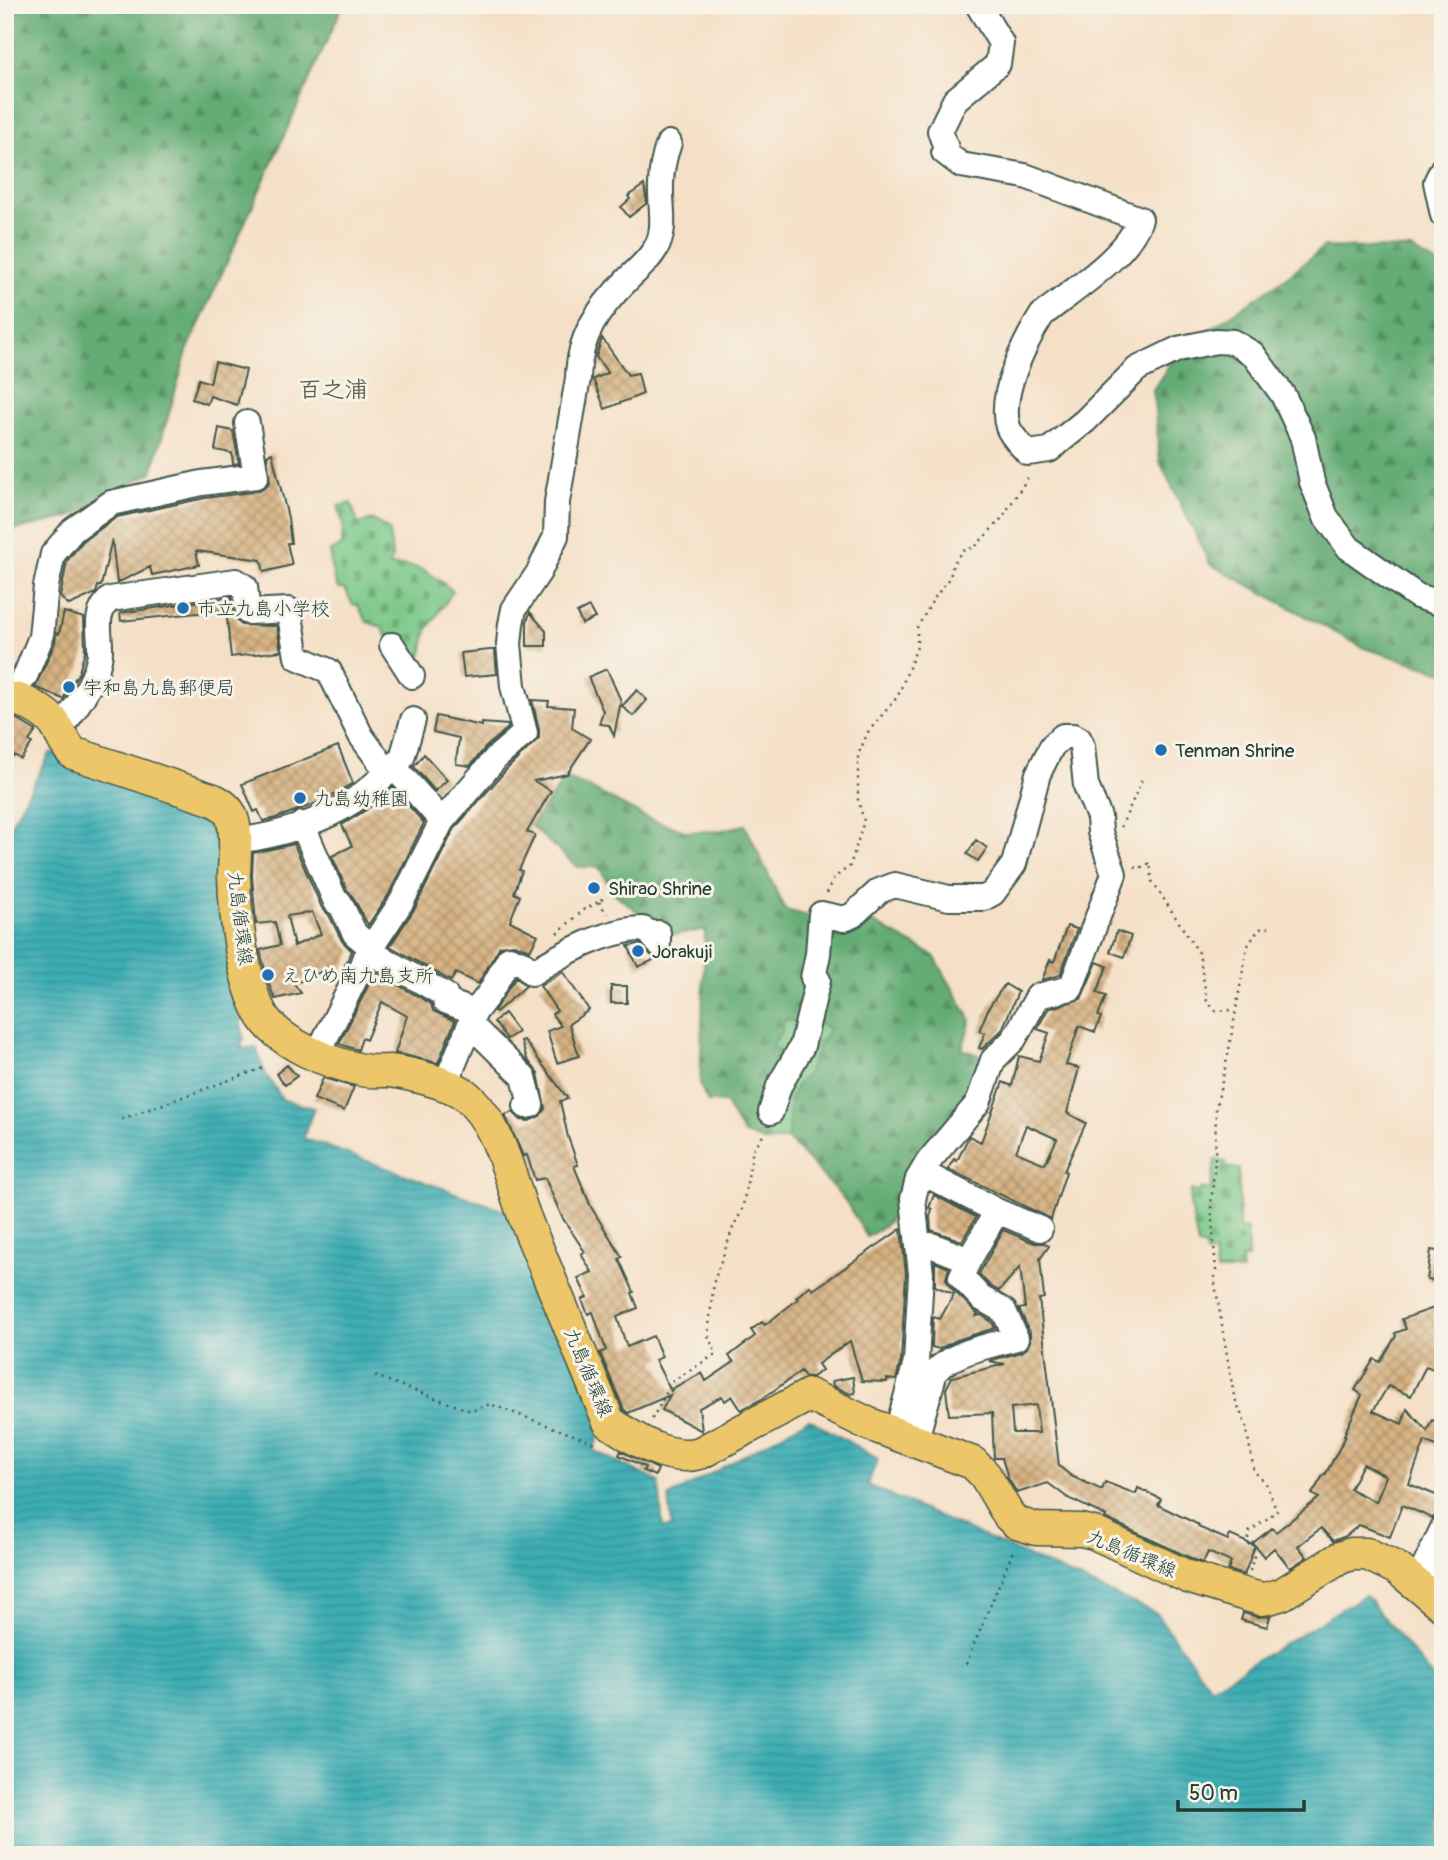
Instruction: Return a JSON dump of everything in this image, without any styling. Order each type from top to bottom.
[{"type":"main road","name":"九島循環線","points":[[8,698],[47,717],[65,746],[74,753],[222,804],[232,817],[235,900],[242,951],[254,996],[263,1017],[272,1028],[299,1047],[317,1055],[363,1070],[391,1072],[455,1088],[487,1118],[609,1422],[663,1451],[690,1456],[808,1395],[906,1439],[964,1458],[979,1468],[1009,1516],[1017,1522],[1036,1528],[1094,1533],[1188,1577],[1261,1599],[1282,1594],[1340,1558],[1352,1554],[1367,1554],[1381,1559],[1417,1583],[1443,1605]]},
{"type":"street","points":[[978,5],[1001,43],[998,64],[955,100],[940,131],[946,148],[944,152],[961,165],[1025,176],[1140,219],[1135,233],[1121,251],[1042,315],[1014,373],[1005,412],[1009,430],[1027,453],[1049,450],[1085,421],[1137,369],[1178,349],[1216,341],[1233,342],[1253,354],[1283,395],[1303,438],[1312,482],[1326,517],[1349,548],[1417,596],[1443,604]]},
{"type":"street","points":[[317,1055],[371,949],[402,901],[442,821],[496,758],[525,733],[513,686],[509,644],[514,609],[539,572],[556,536],[557,502],[578,377],[578,358],[588,329],[610,299],[648,260],[659,242],[663,216],[662,165],[669,143]]},
{"type":"street","points":[[1443,168],[1436,182],[1443,215]]},
{"type":"street","points":[[8,698],[26,674],[41,637],[46,586],[53,554],[74,530],[111,503],[256,476],[247,423]]},
{"type":"street","points":[[58,731],[73,712],[96,668],[99,658],[99,614],[102,606],[110,599],[236,581],[245,587],[248,612],[289,610],[297,657],[329,671],[361,736],[442,821]]},
{"type":"street","points":[[392,645],[412,676]]},
{"type":"street","points":[[234,841],[258,838],[302,824],[332,813],[354,800],[391,770],[401,758],[413,720]]},
{"type":"street","points":[[771,1112],[779,1086],[802,1046],[818,980],[813,978],[821,914],[844,919],[853,915],[879,891],[895,885],[949,898],[984,898],[993,893],[1014,864],[1038,774],[1052,746],[1063,736],[1079,739],[1086,786],[1099,817],[1100,832],[1113,869],[1071,988],[1038,996],[1014,1039],[993,1060],[978,1103],[928,1162],[918,1178],[913,1199],[921,1274],[916,1362],[906,1439]]},
{"type":"street","points":[[302,824],[336,902],[340,903],[355,934],[371,949],[445,995],[444,1001],[472,1018],[524,1077],[531,1105],[526,1106]]},
{"type":"street","points":[[445,1085],[472,1018],[509,958],[524,964],[532,973],[553,959],[602,938],[643,929],[658,943],[658,933]]},
{"type":"street","points":[[927,1174],[997,1211],[1040,1228]]},
{"type":"street","points":[[906,1439],[935,1372],[941,1365],[962,1355],[1016,1338],[1004,1311],[981,1298],[961,1277],[997,1211]]},
{"type":"street","points":[[918,1247],[931,1245],[969,1260]]},
{"type":"street","points":[[1417,1583],[1443,1528]]},
{"type":"path","points":[[821,914],[824,899],[835,878],[850,866],[864,821],[859,800],[858,755],[867,732],[898,696],[917,647],[917,628],[950,578],[953,564],[962,551],[975,547],[1002,518],[1020,488],[1049,450]]},
{"type":"path","points":[[1119,830],[1142,779]]},
{"type":"path","points":[[1113,869],[1128,863],[1138,869],[1150,863],[1152,881],[1199,953],[1207,1001],[1216,1011],[1235,1010]]},
{"type":"path","points":[[585,909],[602,900],[600,897]]},
{"type":"path","points":[[599,902],[603,908]]},
{"type":"path","points":[[1243,1594],[1255,1553],[1248,1543],[1248,1533],[1277,1511],[1266,1484],[1254,1471],[1246,1426],[1234,1395],[1214,1278],[1216,1271],[1211,1206],[1216,1160],[1216,1108],[1247,947],[1259,929],[1272,926]]},
{"type":"path","points":[[122,1119],[263,1068]]},
{"type":"path","points":[[640,1440],[673,1381],[716,1354],[708,1335],[714,1281],[734,1225],[742,1211],[752,1149],[769,1129],[771,1112]]},
{"type":"path","points":[[375,1376],[471,1411],[490,1404],[596,1443]]},
{"type":"path","points":[[966,1664],[1014,1549]]},
{"type":"green space","points":[[5,5],[343,5],[187,351],[152,472],[70,517],[5,532]]},
{"type":"green space","points":[[1324,247],[1411,249],[1443,267],[1443,672],[1364,648],[1210,564],[1160,462],[1153,390],[1178,351],[1284,279]]},
{"type":"green space","points":[[351,503],[358,524],[373,520],[389,530],[392,556],[390,566],[418,568],[453,591],[427,630],[422,654],[415,669],[392,645],[382,627],[367,622],[357,604],[353,605],[345,589],[338,589],[331,567],[330,551],[342,546],[343,524],[338,506]]},
{"type":"green space","points":[[565,778],[647,818],[688,832],[718,831],[745,825],[785,910],[844,925],[861,916],[934,956],[971,1020],[962,1049],[993,1060],[903,1197],[894,1215],[879,1229],[867,1237],[845,1200],[788,1139],[767,1142],[743,1134],[725,1102],[708,1102],[700,1085],[705,930],[665,936],[613,892],[599,867],[577,867],[531,826]]},
{"type":"green space","points":[[785,1019],[805,1025],[807,1020],[830,1028],[808,1073],[795,1087],[789,1110],[788,1139],[767,1142],[771,1112],[794,1061],[772,1047]]},
{"type":"green space","points":[[1215,1160],[1226,1162],[1225,1167],[1239,1169],[1239,1228],[1247,1229],[1248,1259],[1241,1259],[1242,1271],[1216,1271],[1214,1253],[1207,1254],[1205,1246],[1198,1246],[1190,1203],[1191,1190],[1200,1192],[1201,1189],[1211,1189]]},
{"type":"water","points":[[51,752],[215,806],[225,820],[226,935],[244,1040],[241,1041],[242,1049],[256,1047],[265,1073],[283,1100],[314,1108],[303,1138],[509,1212],[603,1427],[593,1450],[659,1482],[663,1528],[672,1527],[669,1497],[809,1419],[878,1459],[867,1485],[1156,1613],[1211,1688],[1365,1595],[1443,1689],[1443,1855],[5,1855],[5,835]]},
{"type":"building","points":[[644,185],[647,203],[629,217],[621,207],[630,199],[628,196]]},
{"type":"building","points":[[602,338],[628,375],[638,373],[643,394],[605,409],[593,379],[608,373],[596,357]]},
{"type":"building","points":[[215,362],[246,370],[237,405],[210,396],[207,404],[192,399],[199,379],[210,383]]},
{"type":"building","points":[[219,428],[233,431],[239,463],[233,464],[232,453],[215,450]]},
{"type":"building","points":[[272,453],[288,518],[291,543],[287,543],[292,565],[264,572],[261,560],[196,551],[199,565],[152,575],[150,567],[117,583],[112,539],[101,586],[98,586],[96,593],[69,605],[60,597],[67,561],[83,541],[117,517],[205,498],[259,491],[270,481],[267,455]]},
{"type":"building","points":[[231,597],[233,614],[241,625],[277,626],[281,651],[231,657],[226,610],[121,621],[120,613]]},
{"type":"building","points":[[589,607],[595,618],[582,624],[577,613]]},
{"type":"building","points":[[64,612],[84,618],[85,651],[79,672],[63,699],[35,687],[55,643],[56,633],[59,634]]},
{"type":"building","points":[[530,612],[546,631],[546,646],[527,646],[527,622]]},
{"type":"building","points":[[495,650],[497,674],[464,677],[461,653]]},
{"type":"building","points":[[607,669],[621,701],[614,736],[609,725],[599,724],[603,711],[588,677]]},
{"type":"building","points":[[637,690],[647,700],[633,716],[622,706]]},
{"type":"building","points":[[532,700],[549,701],[548,706],[574,708],[572,728],[590,739],[567,774],[534,781],[551,791],[527,832],[535,835],[519,870],[522,871],[514,893],[520,896],[510,921],[538,935],[530,950],[514,944],[500,946],[478,984],[456,973],[451,981],[390,946],[415,908],[454,829],[507,769],[539,738]]},
{"type":"building","points":[[436,716],[482,726],[482,723],[508,725],[508,728],[486,747],[470,766],[456,764],[459,738],[433,732]]},
{"type":"building","points":[[5,717],[17,719],[36,731],[29,741],[32,743],[21,759],[14,755],[5,766]]},
{"type":"building","points":[[338,746],[353,783],[320,802],[276,818],[263,821],[258,810],[254,812],[242,784]]},
{"type":"building","points":[[424,754],[447,780],[435,791],[414,767]]},
{"type":"building","points":[[393,788],[424,823],[389,894],[368,925],[347,890],[332,856],[352,846],[342,825]]},
{"type":"building","points":[[976,840],[987,848],[978,861],[967,854]]},
{"type":"building","points":[[294,844],[322,908],[329,915],[342,941],[352,951],[335,981],[329,968],[294,984],[301,993],[275,999],[260,950],[280,945],[275,922],[256,924],[253,853]],"holes":[[[312,912],[321,934],[294,946],[287,916]]]},
{"type":"building","points":[[1067,926],[1077,929],[1060,975],[1042,980],[1050,960],[1054,962]]},
{"type":"building","points":[[1117,931],[1131,936],[1124,957],[1110,952]]},
{"type":"building","points":[[640,944],[652,956],[658,958],[638,967],[628,946]]},
{"type":"building","points":[[1097,962],[1107,966],[1097,993],[1106,996],[1095,1032],[1079,1026],[1066,1065],[1079,1068],[1067,1113],[1086,1123],[1064,1171],[1066,1172],[1051,1219],[948,1169],[954,1159],[957,1161],[969,1136],[981,1142],[1003,1082],[1012,1086],[1019,1056],[1039,1061],[1049,1033],[1037,1029],[1048,1009],[1081,999]],"holes":[[[1026,1125],[1057,1139],[1045,1164],[1016,1152]]]},
{"type":"building","points":[[375,972],[431,1004],[433,1011],[455,1021],[438,1063],[395,1053],[407,1016],[382,1002],[366,1040],[362,1038],[358,1050],[339,1044]]},
{"type":"building","points":[[563,972],[589,1010],[569,1024],[579,1056],[557,1063],[547,1031],[561,1026],[552,1014],[557,1011],[540,986]]},
{"type":"building","points":[[516,977],[526,986],[494,1011]]},
{"type":"building","points":[[1005,984],[1018,992],[1002,1030],[982,1049],[979,1048],[985,1033],[979,1031],[989,1007]]},
{"type":"building","points":[[611,986],[627,986],[627,1003],[611,1003]]},
{"type":"building","points":[[504,1013],[518,1032],[507,1039],[494,1022]]},
{"type":"building","points":[[524,1040],[568,1099],[560,1101],[578,1165],[574,1166],[591,1207],[622,1257],[619,1259],[634,1292],[632,1293],[638,1308],[617,1317],[627,1347],[653,1336],[662,1357],[655,1360],[671,1391],[702,1373],[706,1381],[734,1362],[729,1356],[755,1336],[751,1330],[762,1322],[765,1325],[810,1286],[813,1290],[901,1229],[906,1274],[901,1360],[896,1380],[862,1381],[850,1341],[818,1364],[822,1370],[812,1377],[805,1377],[801,1371],[762,1399],[741,1410],[732,1396],[725,1401],[722,1396],[699,1408],[702,1431],[662,1410],[670,1395],[628,1413],[624,1410],[600,1353],[606,1350],[593,1312],[588,1314],[582,1300],[587,1297],[578,1278],[592,1272],[581,1254],[585,1252],[562,1217],[545,1178],[535,1180],[527,1155],[523,1156],[505,1115],[513,1112],[521,1120],[529,1121],[540,1116],[545,1109],[538,1073],[527,1059],[521,1041]]},
{"type":"building","points":[[287,1065],[297,1076],[285,1085],[276,1074]]},
{"type":"building","points":[[323,1078],[354,1087],[344,1111],[314,1099]]},
{"type":"building","points":[[934,1195],[976,1217],[962,1241],[931,1230],[932,1209],[929,1208]]},
{"type":"building","points":[[1003,1230],[1049,1246],[1040,1259],[1044,1298],[1039,1299],[1059,1466],[1071,1476],[1102,1490],[1105,1482],[1136,1494],[1138,1488],[1161,1499],[1158,1505],[1199,1525],[1198,1527],[1228,1540],[1230,1535],[1255,1546],[1244,1575],[1228,1570],[1231,1562],[1208,1552],[1203,1563],[1105,1518],[1106,1516],[1068,1498],[1048,1483],[1017,1493],[1008,1478],[1002,1458],[994,1458],[992,1413],[949,1415],[946,1389],[952,1377],[1005,1364],[989,1361],[1021,1352],[1027,1348],[1030,1341],[1030,1332],[1019,1309],[1025,1308],[1020,1267],[999,1291],[979,1274]],"holes":[[[1036,1405],[1039,1433],[1013,1433],[1011,1408]]]},
{"type":"building","points":[[1431,1250],[1443,1252],[1443,1282],[1427,1280]]},
{"type":"building","points":[[935,1262],[949,1268],[946,1279],[950,1287],[978,1314],[976,1316],[981,1315],[992,1322],[995,1328],[957,1340],[939,1349],[932,1347],[933,1317],[940,1319],[954,1294],[935,1286]]},
{"type":"building","points":[[1443,1305],[1443,1373],[1426,1366],[1411,1396],[1388,1386],[1373,1411],[1402,1424],[1407,1409],[1427,1431],[1432,1420],[1443,1425],[1443,1449],[1425,1441],[1409,1484],[1443,1498],[1443,1513],[1432,1518],[1402,1505],[1390,1537],[1359,1525],[1346,1536],[1333,1541],[1321,1528],[1298,1546],[1307,1557],[1290,1568],[1274,1548],[1264,1557],[1253,1543],[1272,1528],[1276,1532],[1319,1498],[1312,1494],[1346,1436],[1344,1435],[1362,1395],[1355,1390],[1374,1359],[1380,1362],[1396,1336],[1395,1333],[1406,1329],[1402,1319]],"holes":[[[1363,1464],[1386,1476],[1376,1502],[1350,1489]]]},
{"type":"building","points":[[853,1377],[855,1393],[850,1394],[833,1386],[832,1381]]},
{"type":"building","points":[[621,1451],[658,1469],[655,1476],[643,1471],[645,1467],[619,1455]]},
{"type":"building","points":[[1243,1613],[1257,1617],[1270,1616],[1267,1627],[1241,1620]]},
{"type":"place","name":"市立九島小学校","points":[[183,608]]},
{"type":"place","name":"宇和島九島郵便局","points":[[69,687]]},
{"type":"place","name":"Tenman Shrine","points":[[1161,750]]},
{"type":"place","name":"九島幼稚園","points":[[300,798]]},
{"type":"place","name":"Shirao Shrine","points":[[594,888]]},
{"type":"place","name":"Jorakuji","points":[[638,951]]},
{"type":"place","name":"えひめ南九島支所","points":[[268,975]]},
{"type":"district","name":"百之浦","points":[[333,389]]}]
